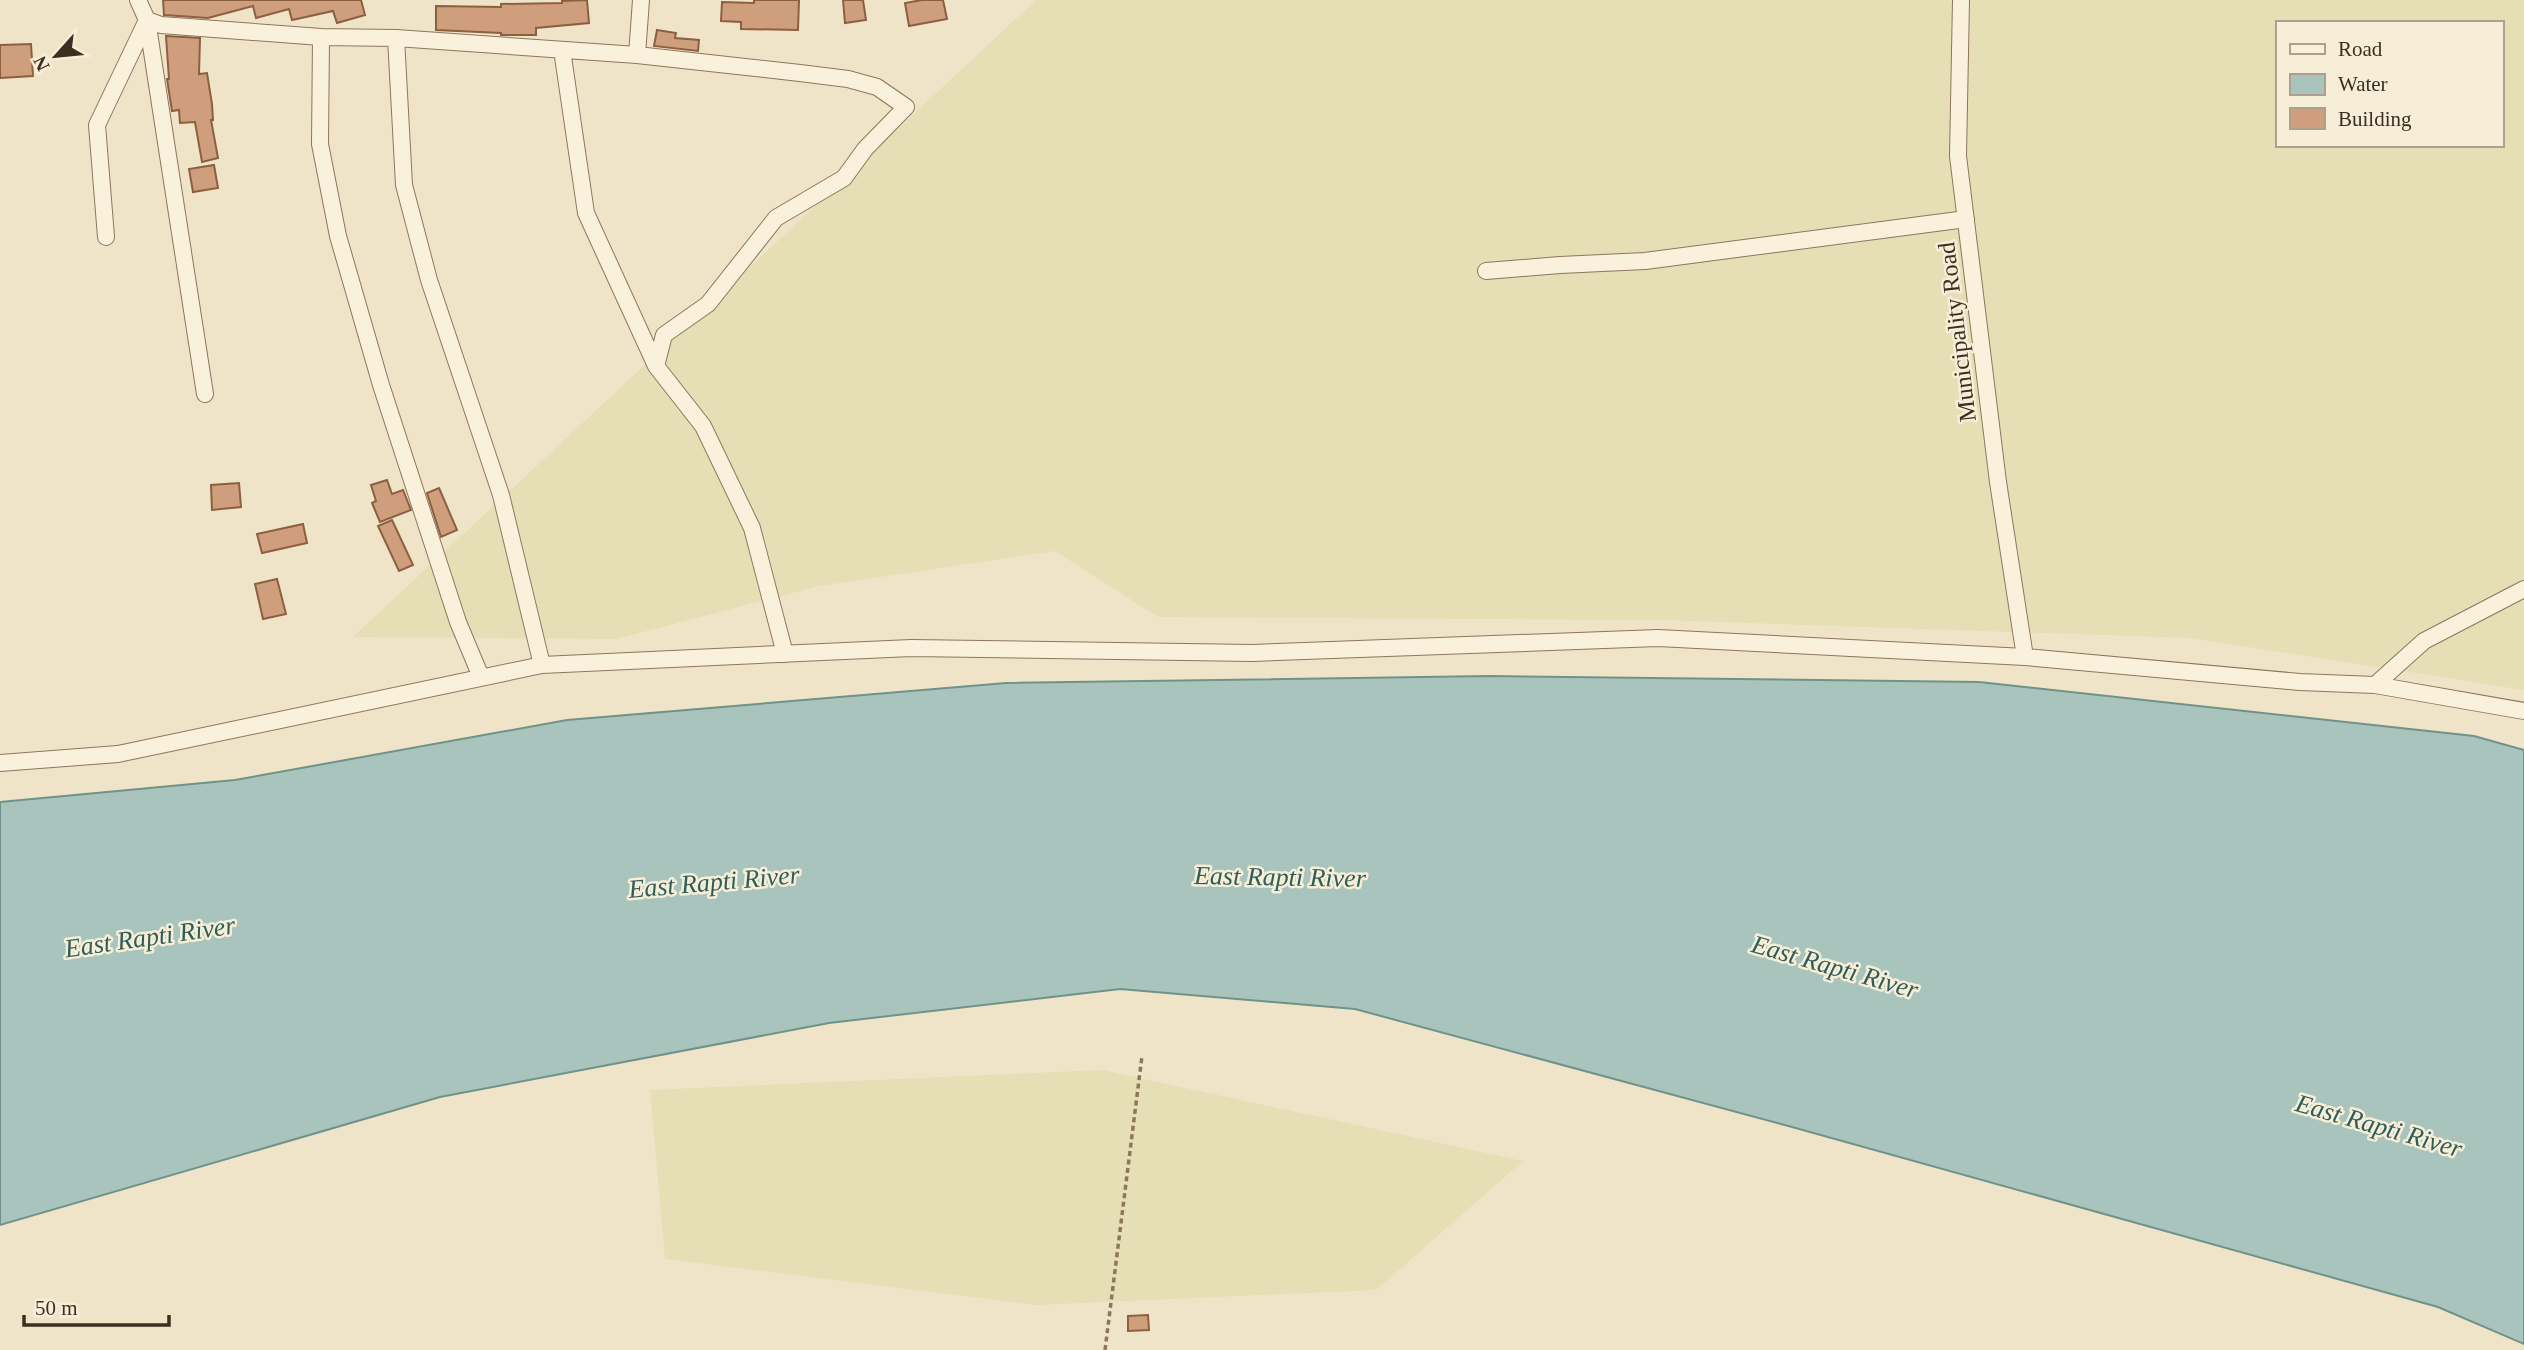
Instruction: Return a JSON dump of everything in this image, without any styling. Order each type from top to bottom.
[{"type":"street","points":[[138,0],[147,19],[205,394]]},
{"type":"street","points":[[637,55],[641,0]]},
{"type":"street","name":"Municipality Road","points":[[1961,0],[1958,156],[1998,482],[2025,657]]},
{"type":"street","points":[[147,19],[161,24],[321,37],[396,38],[637,55],[848,79],[877,87],[906,107],[865,149],[844,178],[776,218],[708,304],[664,335],[656,366]]},
{"type":"street","points":[[106,237],[97,125],[147,19]]},
{"type":"street","points":[[321,37],[320,144],[338,236],[381,384],[458,622],[481,677]]},
{"type":"street","points":[[396,38],[404,185],[429,280],[501,495],[542,665]]},
{"type":"street","points":[[562,50],[586,213],[656,366],[703,426],[752,528],[785,654]]},
{"type":"street","points":[[1486,271],[1645,261],[1966,219]]},
{"type":"street","points":[[2375,685],[2424,641],[2524,589]]},
{"type":"street","points":[[0,763],[118,754],[542,665],[911,648],[1252,653],[1658,638],[2025,657],[2300,682],[2375,685],[2524,710]]},
{"type":"path","points":[[1105,1350],[1142,1056]]},
{"type":"shaded area","points":[[1036,0],[2524,0],[2524,690],[2191,638],[1663,620],[1158,617],[1055,551],[819,586],[616,639],[353,637]]},
{"type":"shaded area","points":[[1102,1070],[1523,1161],[1376,1290],[1036,1305],[665,1259],[650,1090]]},
{"type":"water","name":"East Rapti River","points":[[1490,676],[1979,682],[2474,736],[2524,750],[2524,1344],[2438,1307],[1792,1127],[1355,1009],[1120,989],[829,1023],[440,1097],[0,1225],[0,802],[235,780],[567,720],[1006,683]]},
{"type":"building","points":[[163,0],[361,0],[365,15],[337,23],[333,11],[292,20],[289,9],[256,18],[253,6],[208,18],[164,15]]},
{"type":"building","points":[[587,0],[589,23],[536,28],[536,35],[436,30],[436,6],[501,7],[501,4]]},
{"type":"building","points":[[754,0],[799,0],[798,30],[741,29],[741,22],[721,21],[722,2],[754,3]]},
{"type":"building","points":[[843,0],[863,0],[866,20],[845,23]]},
{"type":"building","points":[[943,0],[947,19],[909,26],[905,3]]},
{"type":"building","points":[[657,30],[676,33],[675,38],[699,40],[698,51],[654,46]]},
{"type":"building","points":[[166,36],[200,38],[199,74],[207,73],[218,158],[202,162],[195,122],[180,123],[179,110],[172,111],[167,79]]},
{"type":"building","points":[[31,44],[33,76],[0,78],[0,45]]},
{"type":"building","points":[[214,165],[218,188],[193,192],[189,169]]},
{"type":"building","points":[[387,480],[392,494],[403,490],[411,510],[380,522],[372,503],[376,501],[371,485]]},
{"type":"building","points":[[239,483],[241,507],[212,510],[211,485]]},
{"type":"building","points":[[439,488],[457,530],[441,537],[427,493]]},
{"type":"building","points":[[392,520],[413,565],[399,571],[378,526]]},
{"type":"building","points":[[303,524],[307,543],[262,553],[257,534]]},
{"type":"building","points":[[277,579],[286,614],[263,619],[255,584]]},
{"type":"building","points":[[1148,1315],[1149,1330],[1128,1331],[1128,1316]]}]
